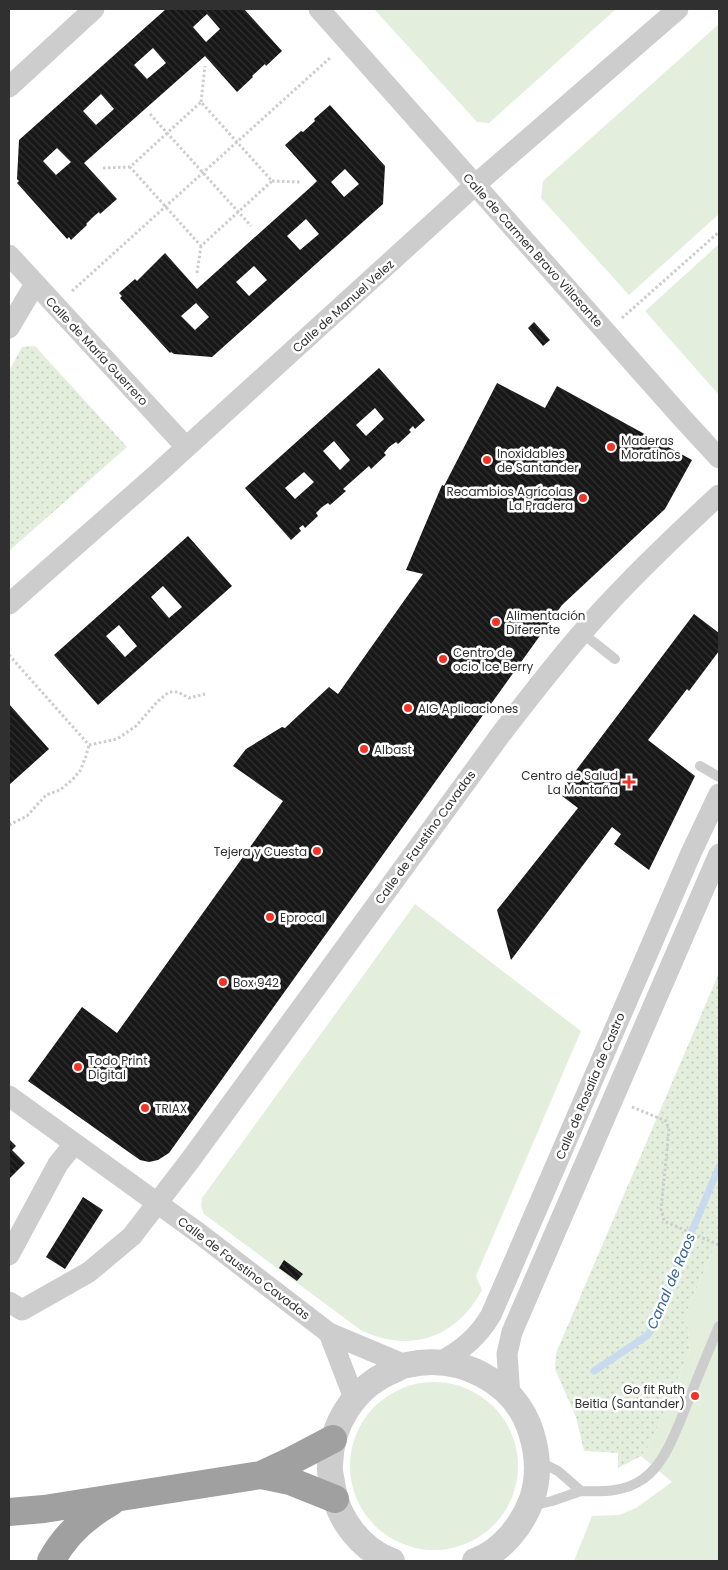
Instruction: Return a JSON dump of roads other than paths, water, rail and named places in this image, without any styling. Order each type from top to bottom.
[{"type":"highway","points":[[9,1512],[44,1509],[261,1475],[333,1439]]},
{"type":"highway","points":[[261,1475],[290,1481],[334,1499]]},
{"type":"highway","points":[[51,1561],[66,1538],[78,1526],[96,1510],[120,1497]]},
{"type":"street","points":[[9,87],[94,9]]},
{"type":"street","name":"Calle de Carmen Bravo Villasante","points":[[319,9],[719,458]]},
{"type":"street","name":"Calle de Manuel Velez","points":[[9,604],[365,286],[475,184],[678,9]]},
{"type":"street","name":"Calle de María Guerrero","points":[[9,255],[186,447]]},
{"type":"street","points":[[9,328],[35,284]]},
{"type":"street","name":"Calle de Faustino Cavadas","points":[[9,1302],[22,1310],[89,1272],[132,1236],[501,734],[605,607],[719,495]]},
{"type":"street","name":"Calle de Rosalía de Castro","points":[[440,1362],[470,1342],[491,1315],[691,853],[719,794]]},
{"type":"street","name":"Calle de Rosalía de Castro","points":[[510,1396],[507,1354],[512,1332],[719,854]]},
{"type":"street","name":"Calle de Faustino Cavadas","points":[[9,1096],[158,1203],[329,1333],[406,1365]]},
{"type":"street","points":[[9,1255],[58,1164],[74,1144]]},
{"type":"street","points":[[329,1333],[354,1398]]},
{"type":"street","points":[[392,1561],[372,1550],[360,1549],[334,1499],[330,1466],[333,1439],[339,1422],[354,1398],[377,1379],[406,1365],[440,1362],[460,1365],[479,1372],[496,1382],[521,1410],[535,1443],[537,1461],[534,1492],[529,1507],[520,1523],[508,1538],[495,1550],[475,1561]]},
{"type":"lane","points":[[582,633],[615,659]]},
{"type":"lane","points":[[700,766],[719,777]]},
{"type":"lane","points":[[529,1507],[581,1491],[605,1492],[624,1488],[645,1478],[655,1468],[670,1443],[719,1326]]},
{"type":"lane","points":[[537,1461],[558,1471],[581,1491]]},
{"type":"waterway","name":"Canal de Raos","points":[[594,1371],[648,1335],[719,1167]]},
{"type":"place","name":"Maderas Moratinos","points":[[611,447]]},
{"type":"place","name":"Inoxidables de Santander","points":[[487,460]]},
{"type":"place","name":"Recambios Agrícolas La Pradera","points":[[583,498]]},
{"type":"place","name":"Alimentación Diferente","points":[[496,622]]},
{"type":"place","name":"Centro de ocio Ice Berry","points":[[443,659]]},
{"type":"place","name":"AIG Aplicaciones","points":[[408,708]]},
{"type":"place","name":"Albast","points":[[364,749]]},
{"type":"place","name":"Centro de Salud La Montaña","points":[[629,782]]},
{"type":"place","name":"Tejera y Cuesta","points":[[317,851]]},
{"type":"place","name":"Eprocal","points":[[270,917]]},
{"type":"place","name":"Box 942","points":[[223,982]]},
{"type":"place","name":"Todo Print Digital","points":[[78,1067]]},
{"type":"place","name":"TRIAX","points":[[145,1108]]},
{"type":"place","name":"Go fit Ruth Beitia (Santander)","points":[[695,1396]]}]
